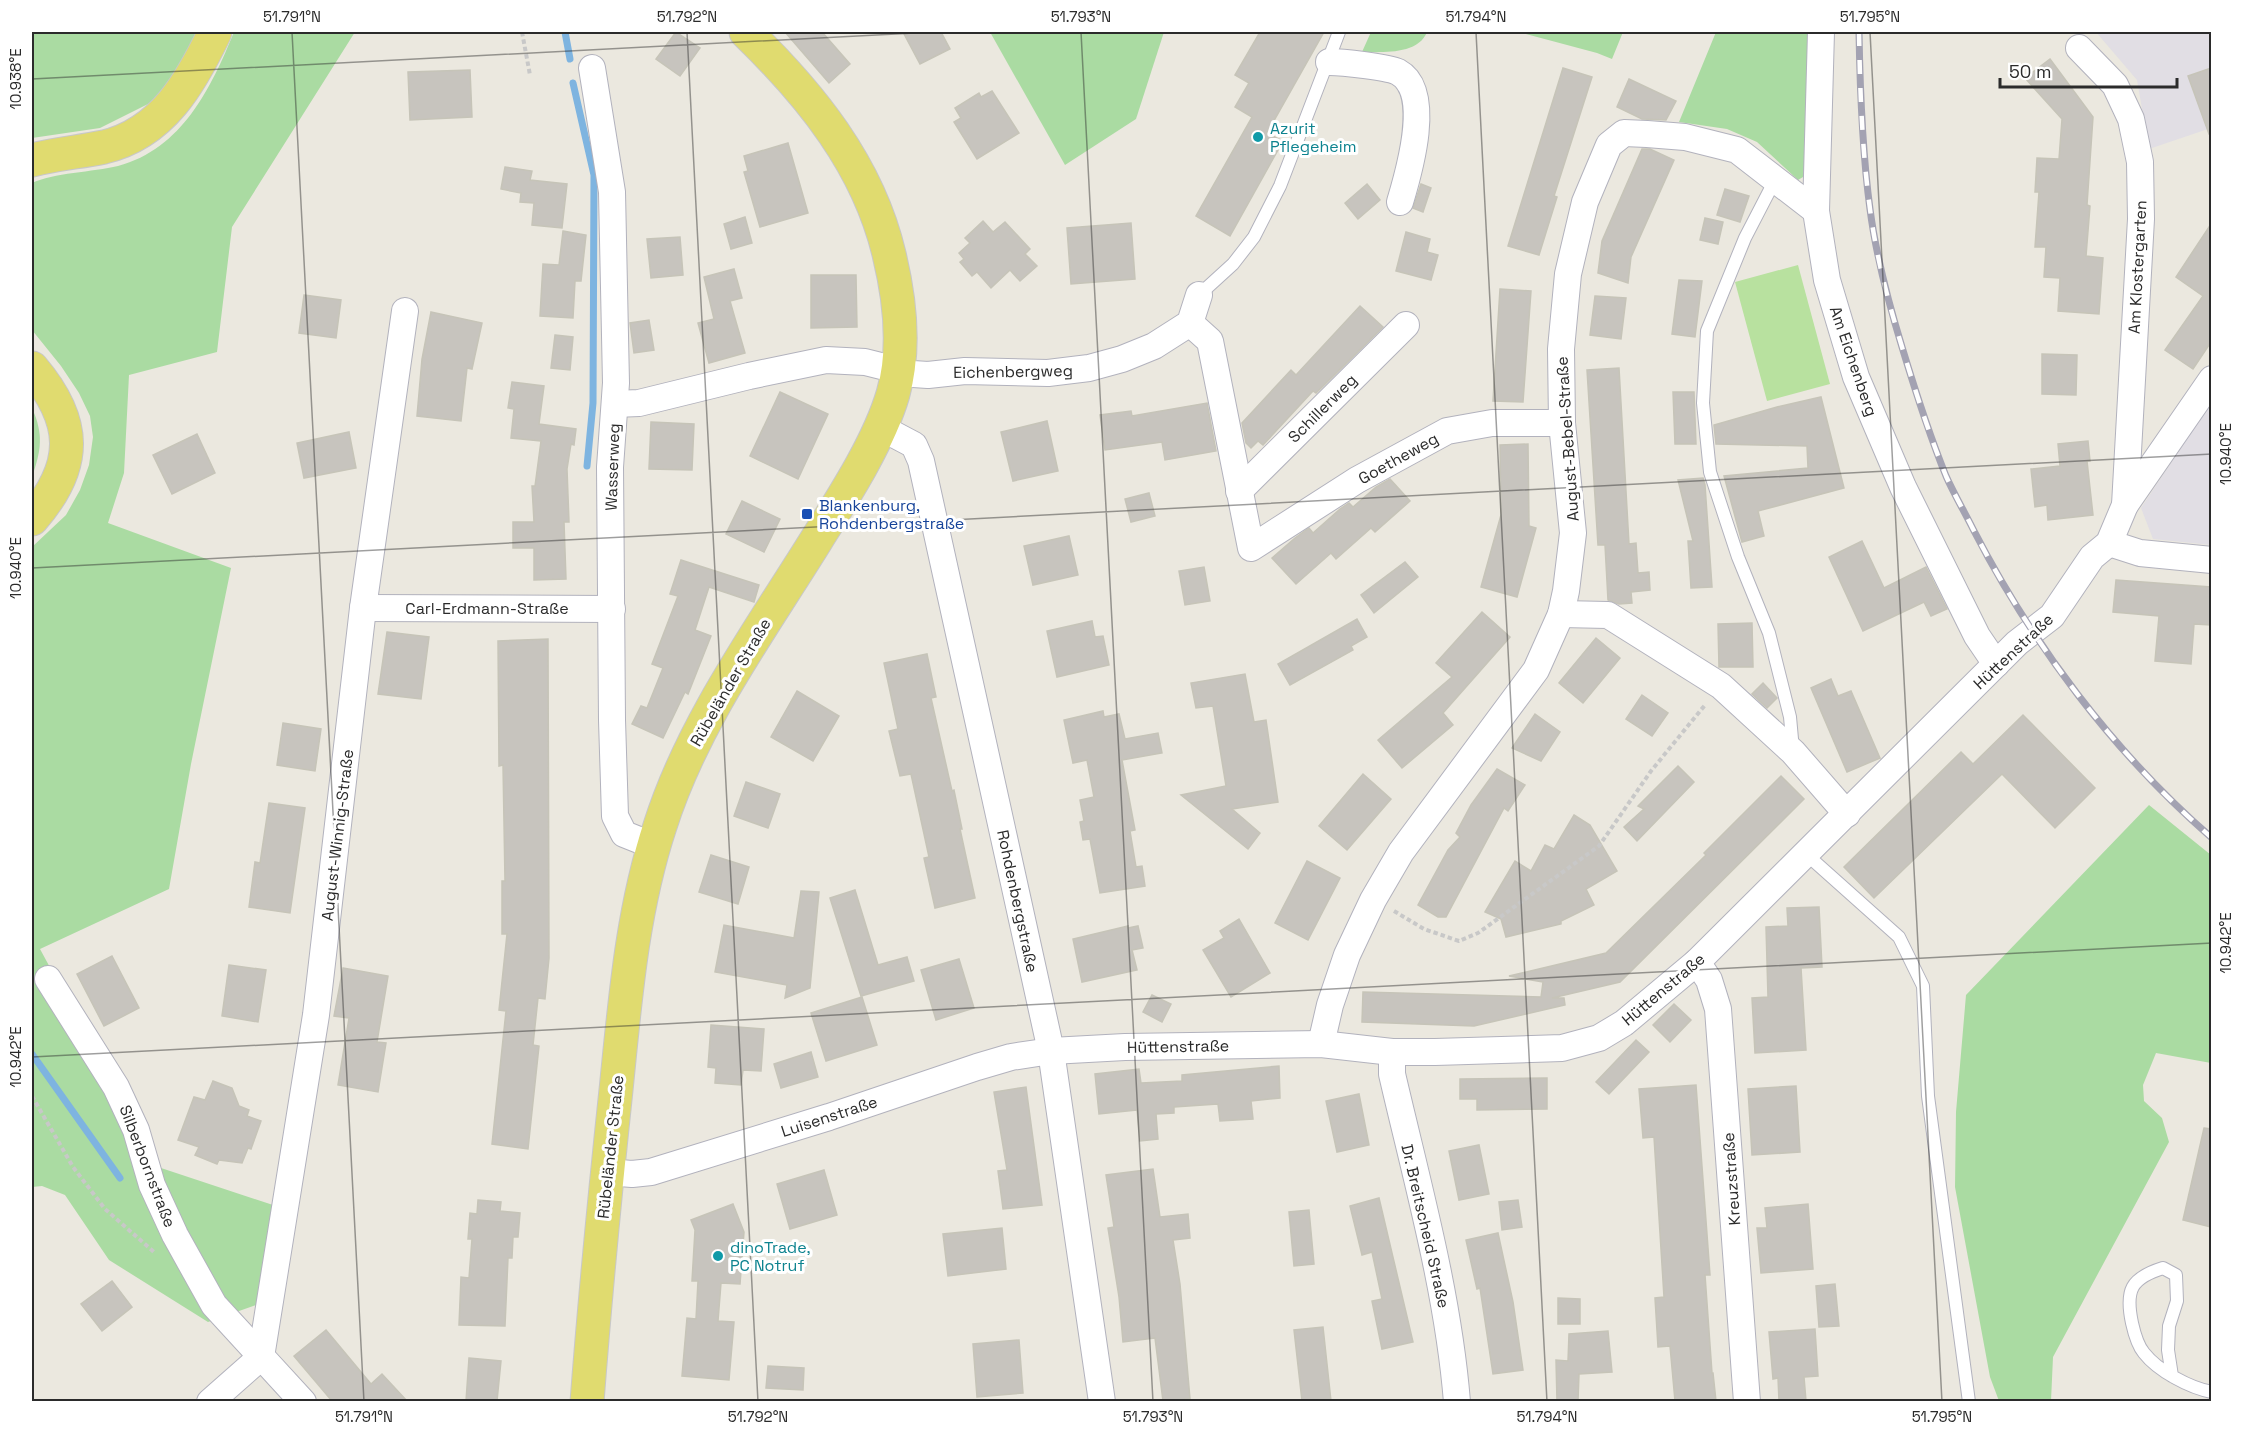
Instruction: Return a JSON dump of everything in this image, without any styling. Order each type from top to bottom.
[{"type":"main road","points":[[32,160],[106,146],[146,129],[178,97],[201,61],[215,32]]},
{"type":"main road","name":"Rübeländer Straße","points":[[586,1401],[607,1172],[634,935],[654,846],[674,788],[700,730],[837,507],[880,427],[894,392],[898,370],[901,334],[897,289],[876,210],[843,145],[822,115],[778,64],[746,32]]},
{"type":"main road","points":[[32,368],[59,406],[65,423],[67,441],[60,474],[43,506],[32,519]]},
{"type":"street","name":"Am Eichenberg","points":[[1821,32],[1816,211],[1827,280],[1857,377],[1903,488],[1977,636],[1996,664]]},
{"type":"street","name":"Am Klostergarten","points":[[2079,48],[2115,85],[2131,119],[2140,162],[2141,219],[2125,505]]},
{"type":"street","points":[[1329,62],[1397,71],[1408,81],[1415,97],[1415,126],[1412,164],[1400,202]]},
{"type":"street","name":"Wasserweg","points":[[592,68],[612,192],[616,382],[610,467],[615,816],[624,834],[654,846]]},
{"type":"street","name":"August-Bebel-Straße","points":[[1321,1044],[1330,1005],[1347,955],[1373,900],[1401,852],[1536,670],[1561,614],[1573,533],[1562,423],[1561,349],[1568,274],[1586,202],[1609,145],[1624,133],[1685,137],[1713,142],[1737,150],[1816,211]]},
{"type":"street","points":[[1199,296],[1190,323],[1210,341],[1239,491]]},
{"type":"street","name":"August-Winnig-Straße","points":[[261,1357],[316,1015],[363,608],[405,311]]},
{"type":"street","name":"Eichenbergweg","points":[[615,404],[639,403],[826,360],[865,362],[928,375],[965,371],[1048,373],[1089,368],[1122,359],[1154,346],[1190,323]]},
{"type":"street","name":"Schillerweg","points":[[1239,491],[1406,324]]},
{"type":"street","points":[[2211,380],[2125,505],[2109,543],[2140,553],[2211,560]]},
{"type":"street","name":"Goetheweg","points":[[1239,491],[1251,548],[1357,480],[1447,431],[1492,423],[1562,423]]},
{"type":"street","name":"Rohdenbergstraße","points":[[880,427],[914,445],[921,461],[1051,1051],[1102,1401]]},
{"type":"street","name":"Hüttenstraße","points":[[1051,1051],[1125,1047],[1321,1044],[1392,1052],[1562,1048],[1599,1038],[1624,1023],[1697,962],[2017,643],[2052,616],[2092,557],[2109,543]]},
{"type":"street","name":"Carl-Erdmann-Straße","points":[[363,608],[612,609]]},
{"type":"street","points":[[1561,614],[1608,615],[1721,686],[1793,752],[1847,814]]},
{"type":"street","name":"Kreuzstraße","points":[[1697,962],[1709,980],[1718,1009],[1747,1401]]},
{"type":"street","name":"Silberbornstraße","points":[[48,979],[116,1087],[136,1130],[152,1185],[175,1235],[214,1305],[303,1401]]},
{"type":"street","name":"Luisenstraße","points":[[607,1172],[632,1174],[651,1172],[829,1117],[977,1067],[1011,1057],[1051,1051]]},
{"type":"street","name":"Dr. Breitscheid Straße","points":[[1392,1052],[1392,1074],[1444,1307],[1454,1362],[1457,1401]]},
{"type":"street","points":[[210,1401],[261,1357]]},
{"type":"lane","points":[[1199,296],[1233,264],[1254,237],[1280,186],[1339,32]]},
{"type":"lane","points":[[1775,180],[1745,237],[1707,330],[1703,403],[1710,472],[1738,557],[1769,633],[1790,717],[1793,752]]},
{"type":"lane","points":[[1806,854],[1899,937],[1923,986],[1929,1096],[1969,1401]]},
{"type":"lane","points":[[2172,1376],[2168,1350],[2169,1326],[2177,1301],[2176,1275],[2163,1268],[2146,1274],[2131,1289],[2127,1303],[2133,1328],[2143,1352],[2172,1376],[2196,1389],[2211,1392]]},
{"type":"path","points":[[522,32],[530,75]]},
{"type":"path","points":[[1373,900],[1424,929],[1458,941],[1478,933],[1599,846],[1651,771],[1721,686]]},
{"type":"path","points":[[32,1096],[73,1167],[105,1209],[162,1259]]},
{"type":"shaded area","points":[[2096,32],[2211,32],[2211,128],[2149,149],[2137,80]]},
{"type":"shaded area","points":[[2211,403],[2211,545],[2153,539],[2141,508]]},
{"type":"green space","points":[[32,32],[199,32],[193,45],[156,100],[100,128],[32,138]]},
{"type":"green space","points":[[234,32],[355,32],[232,227],[217,352],[129,375],[124,473],[108,523],[231,568],[191,764],[169,889],[40,949],[158,1167],[273,1205],[259,1304],[208,1322],[109,1260],[65,1195],[42,1186],[32,1187],[32,547],[66,515],[80,490],[89,465],[93,437],[90,416],[79,393],[32,330],[32,183],[51,177],[118,166],[140,158],[160,146],[177,131],[204,95]]},
{"type":"green space","points":[[990,32],[1164,32],[1136,119],[1065,165]]},
{"type":"green space","points":[[1371,32],[1427,32],[1416,45],[1399,51],[1362,52]]},
{"type":"green space","points":[[1518,32],[1623,32],[1612,59]]},
{"type":"green space","points":[[1716,32],[1811,32],[1808,174],[1798,180],[1757,142],[1727,129],[1679,122]]},
{"type":"green space","points":[[1798,265],[1830,384],[1767,401],[1735,282]]},
{"type":"green space","points":[[32,408],[40,442],[32,477]]},
{"type":"green space","points":[[2149,805],[2211,855],[2211,1063],[2156,1053],[2143,1085],[2144,1101],[2162,1118],[2169,1142],[2053,1357],[2051,1401],[1999,1401],[1990,1377],[1955,1187],[1956,1112],[1966,995]]},
{"type":"building","points":[[676,32],[700,48],[680,76],[656,59]]},
{"type":"building","points":[[785,32],[822,32],[850,64],[829,83]]},
{"type":"building","points":[[903,32],[941,32],[950,49],[920,64]]},
{"type":"building","name":"Azurit Pflegeheim","points":[[1260,32],[1324,32],[1267,133],[1283,141],[1230,236],[1196,216],[1252,117],[1235,107],[1249,83],[1235,75]]},
{"type":"building","points":[[2050,59],[2093,117],[2086,256],[2103,258],[2099,314],[2058,311],[2060,278],[2044,277],[2046,247],[2035,247],[2039,192],[2035,192],[2037,158],[2059,159],[2062,119],[2025,78]]},
{"type":"building","points":[[1563,68],[1592,77],[1554,196],[1557,197],[1539,255],[1508,246]]},
{"type":"building","points":[[2211,68],[2211,133],[2209,134],[2188,76]]},
{"type":"building","points":[[470,70],[472,117],[410,120],[408,72]]},
{"type":"building","points":[[1629,79],[1676,101],[1666,120],[1642,119],[1617,107]]},
{"type":"building","points":[[992,91],[1019,133],[977,159],[954,122],[961,118],[955,108],[979,93],[981,97]]},
{"type":"building","points":[[788,143],[808,213],[760,227],[744,172],[748,171],[744,156]]},
{"type":"building","points":[[1642,149],[1650,149],[1674,160],[1631,257],[1628,283],[1598,273],[1602,241]]},
{"type":"building","points":[[505,167],[532,171],[530,180],[567,184],[562,228],[532,225],[534,203],[520,202],[521,193],[501,189]]},
{"type":"building","points":[[1367,184],[1380,200],[1358,219],[1345,203]]},
{"type":"building","points":[[1421,184],[1431,188],[1423,212],[1413,208]]},
{"type":"building","points":[[1725,189],[1749,196],[1740,222],[1717,215]]},
{"type":"building","points":[[745,217],[752,243],[731,249],[724,224]]},
{"type":"building","points":[[1705,218],[1723,222],[1718,244],[1700,240]]},
{"type":"building","points":[[983,221],[993,232],[1005,222],[1030,249],[1025,254],[1037,266],[1020,281],[1010,270],[991,288],[977,272],[972,276],[960,262],[964,259],[959,253],[970,243],[965,238]]},
{"type":"building","points":[[1131,223],[1135,279],[1071,284],[1067,228]]},
{"type":"building","points":[[2211,224],[2211,342],[2193,369],[2165,350],[2203,296],[2176,277]]},
{"type":"building","points":[[563,231],[586,235],[581,281],[575,281],[573,318],[540,316],[543,264],[559,265]]},
{"type":"building","points":[[1406,232],[1430,239],[1427,252],[1438,255],[1431,280],[1396,271]]},
{"type":"building","points":[[680,237],[683,275],[651,278],[647,239]]},
{"type":"building","points":[[734,269],[742,298],[730,301],[745,353],[709,363],[698,323],[714,319],[704,277]]},
{"type":"building","points":[[811,275],[856,275],[857,327],[811,328]]},
{"type":"building","points":[[1679,280],[1702,281],[1695,337],[1672,334]]},
{"type":"building","points":[[1500,289],[1531,291],[1523,402],[1493,401]]},
{"type":"building","points":[[304,295],[341,300],[336,338],[299,333]]},
{"type":"building","points":[[1595,296],[1626,298],[1621,339],[1590,335]]},
{"type":"building","points":[[1360,306],[1383,327],[1316,393],[1313,391],[1263,445],[1258,441],[1251,448],[1246,443],[1242,423],[1291,370],[1296,375]]},
{"type":"building","points":[[431,312],[482,323],[472,369],[467,368],[461,421],[417,416],[422,359]]},
{"type":"building","points":[[649,320],[654,350],[634,353],[630,323]]},
{"type":"building","points":[[555,335],[573,337],[570,370],[551,368]]},
{"type":"building","points":[[2042,354],[2077,355],[2076,395],[2042,394]]},
{"type":"building","points":[[1619,368],[1629,544],[1636,543],[1638,573],[1649,572],[1650,590],[1631,592],[1632,603],[1619,604],[1608,600],[1605,545],[1598,545],[1587,370]]},
{"type":"building","points":[[512,382],[544,386],[539,424],[576,429],[567,469],[569,522],[564,522],[566,579],[534,580],[534,548],[513,548],[513,522],[534,522],[532,486],[535,486],[541,441],[511,438],[514,409],[508,408]]},
{"type":"building","points":[[780,392],[828,414],[798,479],[750,456]]},
{"type":"building","points":[[1673,392],[1694,392],[1696,444],[1675,444]]},
{"type":"building","points":[[1821,397],[1844,488],[1758,511],[1764,536],[1742,542],[1724,476],[1808,468],[1807,446],[1716,444],[1714,425]]},
{"type":"building","points":[[1207,403],[1216,451],[1165,460],[1162,442],[1105,450],[1100,415],[1131,411],[1132,416]]},
{"type":"building","points":[[1047,421],[1058,471],[1013,481],[1001,432]]},
{"type":"building","points":[[651,422],[694,424],[692,470],[649,469]]},
{"type":"building","points":[[349,432],[356,468],[304,478],[297,443]]},
{"type":"building","points":[[197,434],[215,473],[172,494],[153,455]]},
{"type":"building","points":[[2088,441],[2090,461],[2087,461],[2093,515],[2048,520],[2047,505],[2035,507],[2031,469],[2060,466],[2058,444]]},
{"type":"building","points":[[1528,444],[1529,526],[1536,528],[1517,597],[1481,587],[1501,515],[1500,445]]},
{"type":"building","points":[[1703,478],[1712,587],[1691,588],[1688,541],[1693,541],[1678,480]]},
{"type":"building","points":[[1390,479],[1410,501],[1375,532],[1371,528],[1336,559],[1331,553],[1296,584],[1272,558],[1309,528],[1313,533],[1340,509],[1349,503],[1353,507],[1376,487]]},
{"type":"building","points":[[1149,493],[1155,516],[1131,522],[1125,499]]},
{"type":"building","points":[[742,501],[780,519],[764,552],[726,534]]},
{"type":"building","points":[[1069,536],[1078,575],[1033,585],[1024,546]]},
{"type":"building","points":[[1862,541],[1884,588],[1926,567],[1947,609],[1931,616],[1924,602],[1863,631],[1829,557]]},
{"type":"building","points":[[681,560],[759,585],[754,602],[709,587],[695,630],[711,636],[688,694],[685,692],[663,738],[632,724],[641,706],[647,708],[663,668],[652,664],[678,596],[670,594]]},
{"type":"building","points":[[1405,562],[1418,577],[1374,613],[1361,595]]},
{"type":"building","points":[[1204,567],[1210,601],[1185,605],[1179,571]]},
{"type":"building","points":[[2116,580],[2211,587],[2211,625],[2194,624],[2191,664],[2155,661],[2159,616],[2113,612]]},
{"type":"building","points":[[1482,612],[1510,637],[1443,713],[1453,725],[1402,768],[1378,740],[1452,677],[1436,663]]},
{"type":"building","points":[[1357,619],[1367,637],[1351,646],[1353,650],[1290,685],[1278,664]]},
{"type":"building","points":[[1092,621],[1095,637],[1103,636],[1109,665],[1057,677],[1047,631]]},
{"type":"building","points":[[1752,623],[1753,667],[1719,667],[1718,624]]},
{"type":"building","points":[[387,632],[429,637],[421,699],[378,694]]},
{"type":"building","points":[[1596,638],[1620,658],[1583,703],[1559,683]]},
{"type":"building","points":[[548,639],[549,958],[545,999],[538,998],[533,1045],[539,1046],[528,1149],[492,1144],[506,1011],[499,1010],[507,934],[502,934],[502,881],[505,881],[503,765],[499,766],[498,641]]},
{"type":"building","points":[[927,654],[936,697],[931,698],[952,791],[954,790],[975,898],[935,908],[924,858],[929,857],[911,774],[900,776],[889,731],[898,729],[884,663]]},
{"type":"building","points":[[1245,674],[1254,722],[1266,720],[1278,802],[1232,809],[1260,833],[1248,849],[1181,795],[1226,786],[1213,706],[1196,708],[1191,683]]},
{"type":"building","points":[[1831,679],[1838,696],[1851,691],[1880,758],[1847,772],[1811,688]]},
{"type":"building","points":[[1763,683],[1777,698],[1767,708],[1752,694]]},
{"type":"building","points":[[797,691],[839,716],[813,761],[771,737]]},
{"type":"building","points":[[1642,695],[1668,713],[1652,736],[1626,719]]},
{"type":"building","points":[[1103,711],[1104,717],[1119,714],[1125,739],[1158,733],[1162,753],[1122,760],[1135,830],[1130,831],[1136,867],[1142,866],[1145,886],[1100,893],[1090,839],[1083,840],[1080,822],[1084,821],[1080,800],[1094,797],[1087,760],[1073,763],[1064,720]]},
{"type":"building","points":[[1535,714],[1560,732],[1541,761],[1512,748]]},
{"type":"building","points":[[2023,715],[2095,788],[2055,828],[2002,774],[1874,898],[1844,867],[1961,752],[1973,764]]},
{"type":"building","points":[[283,723],[321,729],[315,771],[277,765]]},
{"type":"building","points":[[1678,766],[1694,782],[1637,841],[1624,827],[1644,809],[1638,806]]},
{"type":"building","points":[[1497,769],[1525,785],[1508,811],[1504,808],[1446,917],[1438,917],[1418,905],[1448,850],[1460,837],[1456,833],[1471,805]]},
{"type":"building","points":[[1363,774],[1391,799],[1347,850],[1319,826]]},
{"type":"building","points":[[1781,776],[1804,799],[1620,982],[1552,998],[1564,998],[1565,1005],[1474,1026],[1362,1022],[1363,992],[1541,997],[1543,982],[1509,976],[1606,953],[1706,855],[1704,853]]},
{"type":"building","points":[[746,782],[780,794],[768,828],[734,816]]},
{"type":"building","points":[[269,803],[305,808],[290,913],[249,907],[255,862],[260,863]]},
{"type":"building","points":[[1574,815],[1590,825],[1617,871],[1586,889],[1594,905],[1561,921],[1561,924],[1506,937],[1501,919],[1485,912],[1515,861],[1531,871],[1545,845],[1554,849]]},
{"type":"building","points":[[711,855],[749,867],[738,904],[699,892]]},
{"type":"building","points":[[1307,861],[1340,878],[1308,940],[1275,923]]},
{"type":"building","points":[[855,890],[878,965],[907,957],[914,981],[861,996],[830,898]]},
{"type":"building","points":[[801,891],[819,892],[810,988],[785,998],[787,985],[715,972],[724,925],[794,938]]},
{"type":"building","points":[[1819,907],[1822,967],[1801,968],[1806,1050],[1755,1053],[1752,998],[1768,997],[1766,927],[1788,926],[1787,908]]},
{"type":"building","points":[[1239,919],[1270,973],[1231,997],[1203,950],[1224,938],[1220,931]]},
{"type":"building","points":[[1128,926],[1128,928],[1138,926],[1143,948],[1132,950],[1137,970],[1082,982],[1073,939]]},
{"type":"building","points":[[112,956],[139,1008],[104,1026],[77,974]]},
{"type":"building","points":[[959,959],[974,1008],[936,1020],[921,970]]},
{"type":"building","points":[[229,965],[266,970],[258,1022],[222,1016]]},
{"type":"building","points":[[343,968],[388,976],[377,1042],[386,1043],[378,1092],[338,1085],[349,1018],[334,1016]]},
{"type":"building","points":[[1152,995],[1171,1004],[1162,1022],[1143,1012]]},
{"type":"building","points":[[862,997],[877,1045],[826,1061],[811,1013]]},
{"type":"building","points":[[1674,1004],[1691,1020],[1670,1042],[1653,1025]]},
{"type":"building","points":[[711,1025],[764,1029],[761,1071],[743,1070],[741,1085],[715,1083],[716,1068],[708,1067]]},
{"type":"building","points":[[1636,1040],[1649,1052],[1609,1094],[1596,1082]]},
{"type":"building","points":[[811,1052],[818,1077],[781,1088],[774,1064]]},
{"type":"building","points":[[1279,1066],[1280,1098],[1251,1101],[1253,1119],[1220,1121],[1218,1104],[1174,1107],[1174,1113],[1156,1114],[1158,1139],[1140,1141],[1137,1110],[1099,1114],[1095,1074],[1139,1069],[1141,1083],[1182,1081],[1182,1075]]},
{"type":"building","points":[[1547,1078],[1547,1109],[1477,1110],[1477,1099],[1460,1099],[1460,1079]]},
{"type":"building","points":[[213,1081],[232,1088],[239,1106],[249,1110],[247,1116],[261,1121],[251,1149],[248,1148],[242,1163],[219,1160],[217,1164],[195,1155],[199,1147],[178,1140],[194,1097],[205,1100]]},
{"type":"building","points":[[1696,1085],[1710,1275],[1705,1275],[1716,1401],[1675,1401],[1670,1346],[1658,1347],[1655,1298],[1664,1297],[1654,1137],[1643,1138],[1639,1089]]},
{"type":"building","points":[[1796,1086],[1800,1152],[1752,1155],[1748,1089]]},
{"type":"building","points":[[1026,1087],[1042,1205],[1003,1209],[998,1171],[1007,1170],[994,1092]]},
{"type":"building","points":[[1359,1094],[1369,1145],[1337,1152],[1326,1101]]},
{"type":"building","points":[[2204,1128],[2211,1129],[2211,1227],[2183,1220]]},
{"type":"building","points":[[1479,1145],[1489,1194],[1459,1200],[1449,1151]]},
{"type":"building","points":[[1153,1169],[1160,1217],[1188,1214],[1190,1238],[1173,1240],[1180,1284],[1190,1399],[1163,1401],[1155,1338],[1123,1342],[1119,1297],[1108,1228],[1114,1227],[1106,1175]]},
{"type":"building","points":[[824,1170],[837,1215],[790,1229],[777,1184]]},
{"type":"building","points":[[1379,1198],[1413,1342],[1382,1349],[1372,1301],[1382,1299],[1372,1252],[1362,1255],[1350,1206]]},
{"type":"building","points":[[478,1200],[501,1202],[500,1211],[520,1213],[518,1237],[513,1237],[512,1258],[508,1258],[505,1326],[459,1325],[461,1277],[469,1278],[472,1239],[468,1239],[470,1213],[477,1214]]},
{"type":"building","points":[[1518,1200],[1522,1227],[1502,1230],[1499,1202]]},
{"type":"building","points":[[733,1204],[744,1232],[740,1284],[721,1283],[718,1321],[734,1322],[729,1380],[682,1376],[687,1318],[696,1319],[698,1281],[692,1281],[695,1230],[691,1220]]},
{"type":"building","points":[[1808,1204],[1813,1269],[1761,1273],[1757,1228],[1767,1228],[1765,1208]]},
{"type":"building","points":[[1309,1210],[1314,1264],[1294,1266],[1289,1212]]},
{"type":"building","points":[[1002,1228],[1006,1269],[948,1276],[943,1234]]},
{"type":"building","points":[[1498,1233],[1513,1302],[1523,1370],[1493,1374],[1480,1288],[1477,1289],[1466,1240]]},
{"type":"building","points":[[112,1281],[132,1307],[102,1331],[81,1304]]},
{"type":"building","points":[[1835,1284],[1839,1326],[1819,1327],[1816,1286]]},
{"type":"building","points":[[1558,1298],[1580,1299],[1580,1324],[1558,1324]]},
{"type":"building","points":[[1323,1327],[1331,1401],[1302,1401],[1294,1330]]},
{"type":"building","points":[[1815,1329],[1818,1376],[1804,1377],[1806,1401],[1779,1401],[1778,1378],[1773,1379],[1769,1332]]},
{"type":"building","points":[[326,1330],[371,1384],[382,1374],[407,1401],[332,1401],[294,1356]]},
{"type":"building","points":[[1608,1331],[1612,1372],[1579,1374],[1578,1401],[1557,1401],[1556,1360],[1568,1361],[1569,1334]]},
{"type":"building","points":[[1019,1340],[1023,1393],[977,1397],[973,1344]]},
{"type":"building","points":[[469,1358],[501,1361],[497,1401],[466,1401]]},
{"type":"building","points":[[768,1366],[804,1368],[803,1390],[766,1388]]},
{"type":"waterway","points":[[565,32],[570,59]]},
{"type":"waterway","points":[[573,83],[594,175],[593,403],[587,466]]},
{"type":"waterway","points":[[32,1054],[120,1178]]},
{"type":"railway","points":[[1859,32],[1863,143],[1876,244],[1887,296],[1902,347],[1922,412],[1946,476],[1996,572],[2021,614],[2078,695],[2142,770],[2212,838]]},
{"type":"place","name":"Azurit Pflegeheim","points":[[1258,137]]},
{"type":"place","name":"Blankenburg, Rohdenbergstraße","points":[[807,514]]},
{"type":"place","name":"dinoTrade, PC Notruf","points":[[718,1256]]}]
